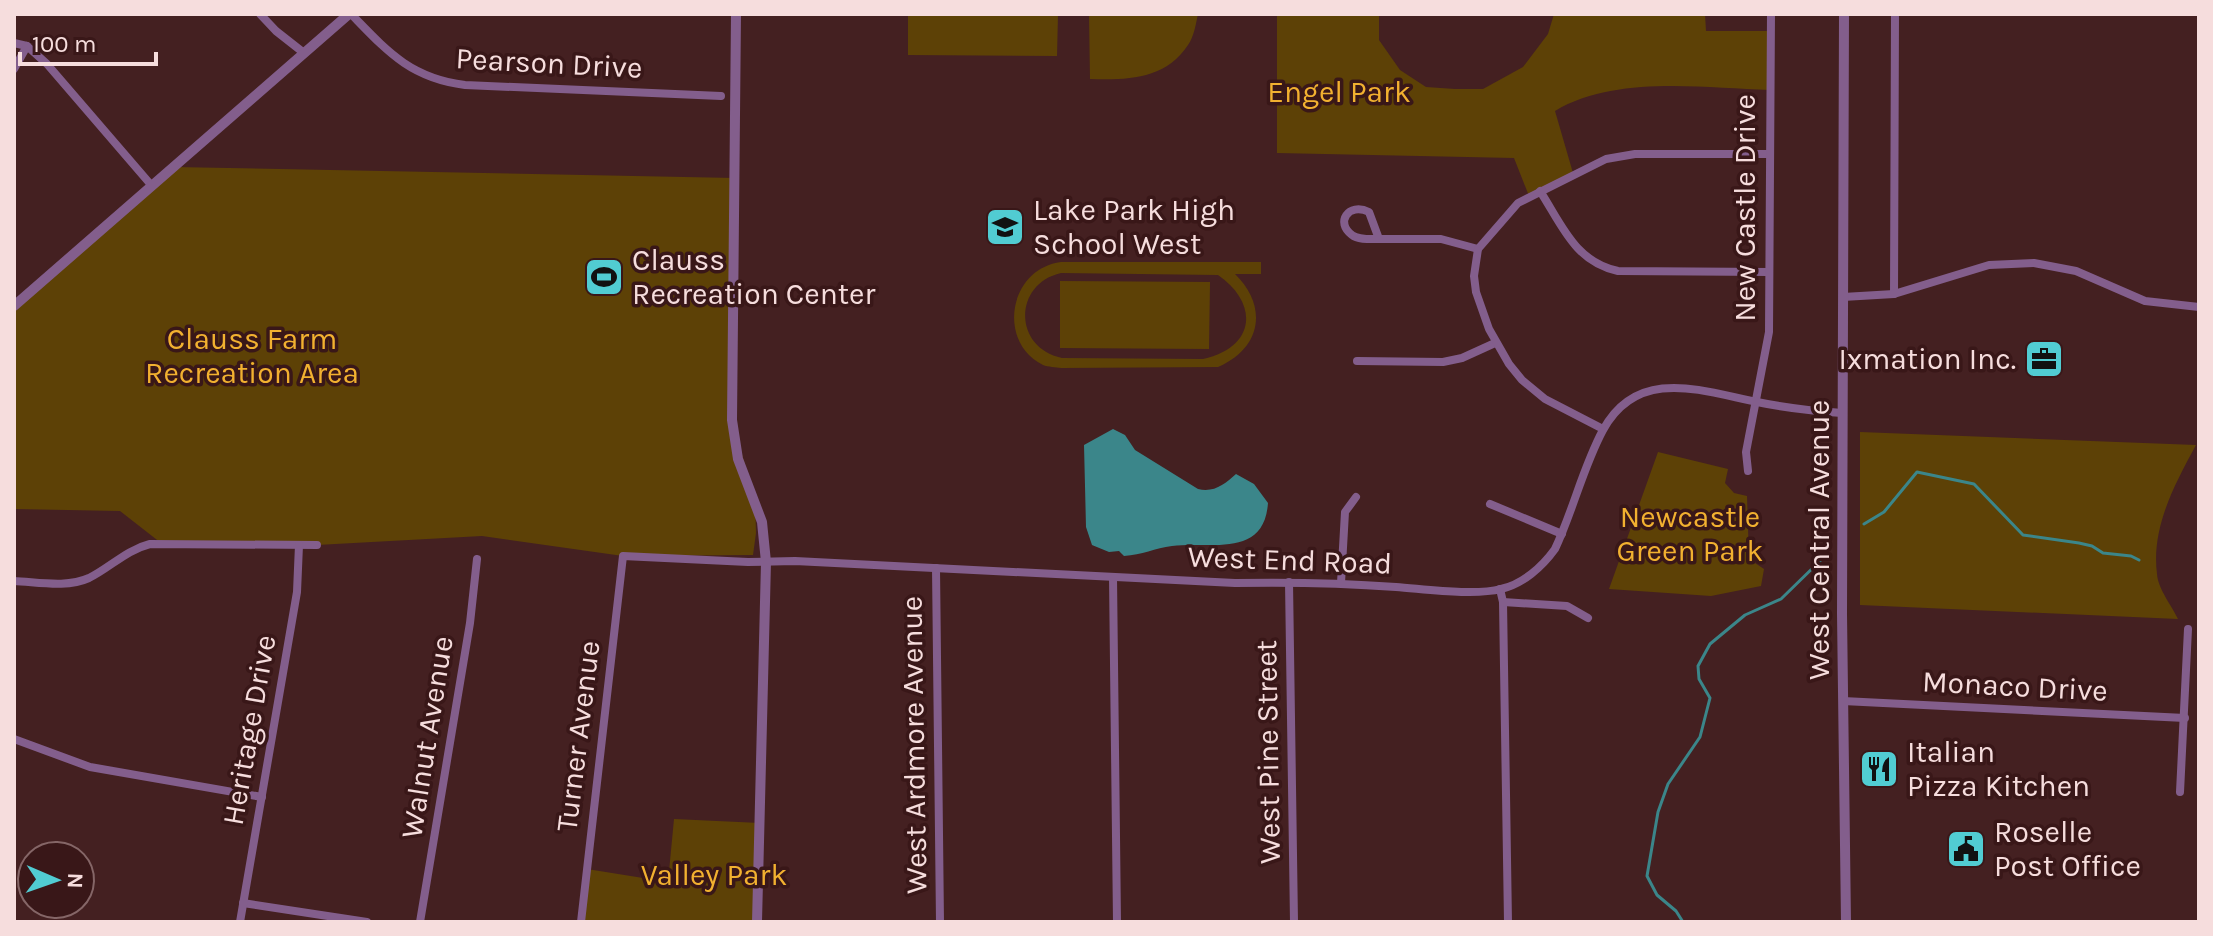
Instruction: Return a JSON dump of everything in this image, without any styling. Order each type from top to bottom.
[{"type":"street","points":[[260,14],[304,53]]},
{"type":"street","points":[[14,306],[350,14]]},
{"type":"street","name":"Pearson Drive","points":[[350,14],[395,59],[419,74],[444,82],[721,96]]},
{"type":"street","points":[[736,14],[732,420],[738,459],[762,522],[766,562],[757,922]]},
{"type":"street","name":"New Castle Drive","points":[[1748,471],[1746,452],[1767,352],[1771,14]]},
{"type":"street","name":"West Central Avenue","points":[[1844,14],[1842,413],[1846,922]]},
{"type":"street","points":[[1894,294],[1895,14]]},
{"type":"street","points":[[14,43],[27,46],[47,64],[152,186]]},
{"type":"street","points":[[14,69],[27,46]]},
{"type":"street","points":[[1603,429],[1559,407],[1534,390],[1522,380],[1495,343],[1476,292],[1474,276],[1478,249],[1518,203],[1585,167],[1617,156],[1770,154]]},
{"type":"street","points":[[1540,191],[1585,258],[1601,267],[1618,271],[1769,272]]},
{"type":"street","points":[[1379,239],[1369,212],[1361,208],[1352,209],[1346,214],[1346,228],[1356,238],[1379,239],[1441,239],[1478,249]]},
{"type":"street","points":[[1843,297],[1894,294],[1989,265],[2034,263],[2076,271],[2145,301],[2199,307]]},
{"type":"street","points":[[1357,361],[1443,362],[1468,356],[1495,343]]},
{"type":"street","name":"West End Road","points":[[623,556],[795,561],[1235,583],[1500,589],[1520,581],[1543,565],[1555,549],[1603,429],[1628,402],[1657,389],[1690,387],[1799,410],[1842,413]]},
{"type":"street","points":[[1341,583],[1345,512],[1356,497]]},
{"type":"street","points":[[1490,504],[1562,534]]},
{"type":"street","points":[[14,581],[78,582],[128,552],[150,544],[317,545]]},
{"type":"street","name":"Heritage Drive","points":[[240,922],[297,592],[299,545]]},
{"type":"street","name":"Turner Avenue","points":[[581,922],[623,556]]},
{"type":"street","name":"Walnut Avenue","points":[[420,922],[470,623],[477,559]]},
{"type":"street","name":"West Ardmore Avenue","points":[[936,568],[940,922]]},
{"type":"street","points":[[1113,577],[1117,922]]},
{"type":"street","name":"West Pine Street","points":[[1289,582],[1294,922]]},
{"type":"street","points":[[1500,589],[1503,602],[1508,922]]},
{"type":"street","points":[[1503,602],[1567,606],[1588,618]]},
{"type":"street","points":[[2180,792],[2188,629]]},
{"type":"street","name":"Monaco Drive","points":[[1843,701],[2185,718]]},
{"type":"street","points":[[14,739],[90,767],[262,797]]},
{"type":"street","points":[[243,903],[367,922]]},
{"type":"green space","points":[[908,14],[1058,14],[1057,56],[908,55]]},
{"type":"green space","points":[[1089,14],[1198,14],[1190,42],[1179,57],[1168,65],[1144,76],[1090,79]]},
{"type":"green space","name":"Engel Park","points":[[1277,14],[1379,14],[1379,40],[1400,70],[1426,87],[1483,89],[1523,67],[1548,34],[1554,14],[1705,14],[1706,31],[1770,31],[1770,90],[1660,86],[1604,92],[1579,100],[1555,111],[1573,173],[1529,196],[1514,158],[1277,153]]},
{"type":"green space","name":"Clauss Farm Recreation Area","points":[[174,167],[735,178],[732,420],[755,499],[753,555],[623,556],[482,536],[317,545],[161,543],[120,511],[14,509],[14,304]]},
{"type":"green space","points":[[1061,262],[1261,262],[1261,274],[1235,274],[1252,299],[1256,312],[1255,325],[1244,349],[1218,367],[1045,366],[1028,355],[1019,341],[1015,325],[1015,308],[1020,292],[1029,278],[1043,268]],"holes":[[[1061,273],[1218,275],[1232,286],[1241,299],[1246,324],[1233,345],[1203,359],[1062,358],[1046,352],[1034,342],[1027,330],[1027,302],[1034,290],[1045,279]]]},
{"type":"green space","points":[[1060,281],[1210,282],[1209,349],[1060,348]]},
{"type":"green space","points":[[1860,432],[2196,445],[2166,506],[2156,557],[2158,580],[2178,619],[1860,605]]},
{"type":"green space","name":"Newcastle Green Park","points":[[1658,452],[1728,469],[1725,483],[1734,493],[1747,496],[1749,559],[1764,569],[1761,586],[1711,596],[1609,589]]},
{"type":"green space","name":"Valley Park","points":[[674,819],[760,823],[757,922],[581,922],[587,869],[668,882]]},
{"type":"water","points":[[1113,429],[1125,435],[1135,450],[1198,489],[1214,489],[1236,474],[1254,484],[1268,503],[1264,521],[1257,533],[1233,544],[1172,546],[1124,556],[1119,551],[1109,552],[1092,545],[1086,527],[1084,445]]},
{"type":"waterway","points":[[1864,524],[1884,512],[1917,472],[1974,484],[2023,535],[2079,543],[2103,553],[2139,560]]},
{"type":"waterway","points":[[1683,922],[1676,911],[1657,895],[1647,876],[1658,812],[1668,784],[1700,737],[1710,698],[1699,679],[1698,666],[1710,644],[1745,615],[1781,599],[1824,557]]},
{"type":"place","name":"Lake Park High School West","points":[[1005,227]]},
{"type":"place","name":"Clauss Recreation Center","points":[[604,277]]},
{"type":"place","name":"Ixmation Inc.","points":[[2044,359]]},
{"type":"place","name":"Italian Pizza Kitchen","points":[[1879,769]]},
{"type":"place","name":"Roselle Post Office","points":[[1966,849]]}]
